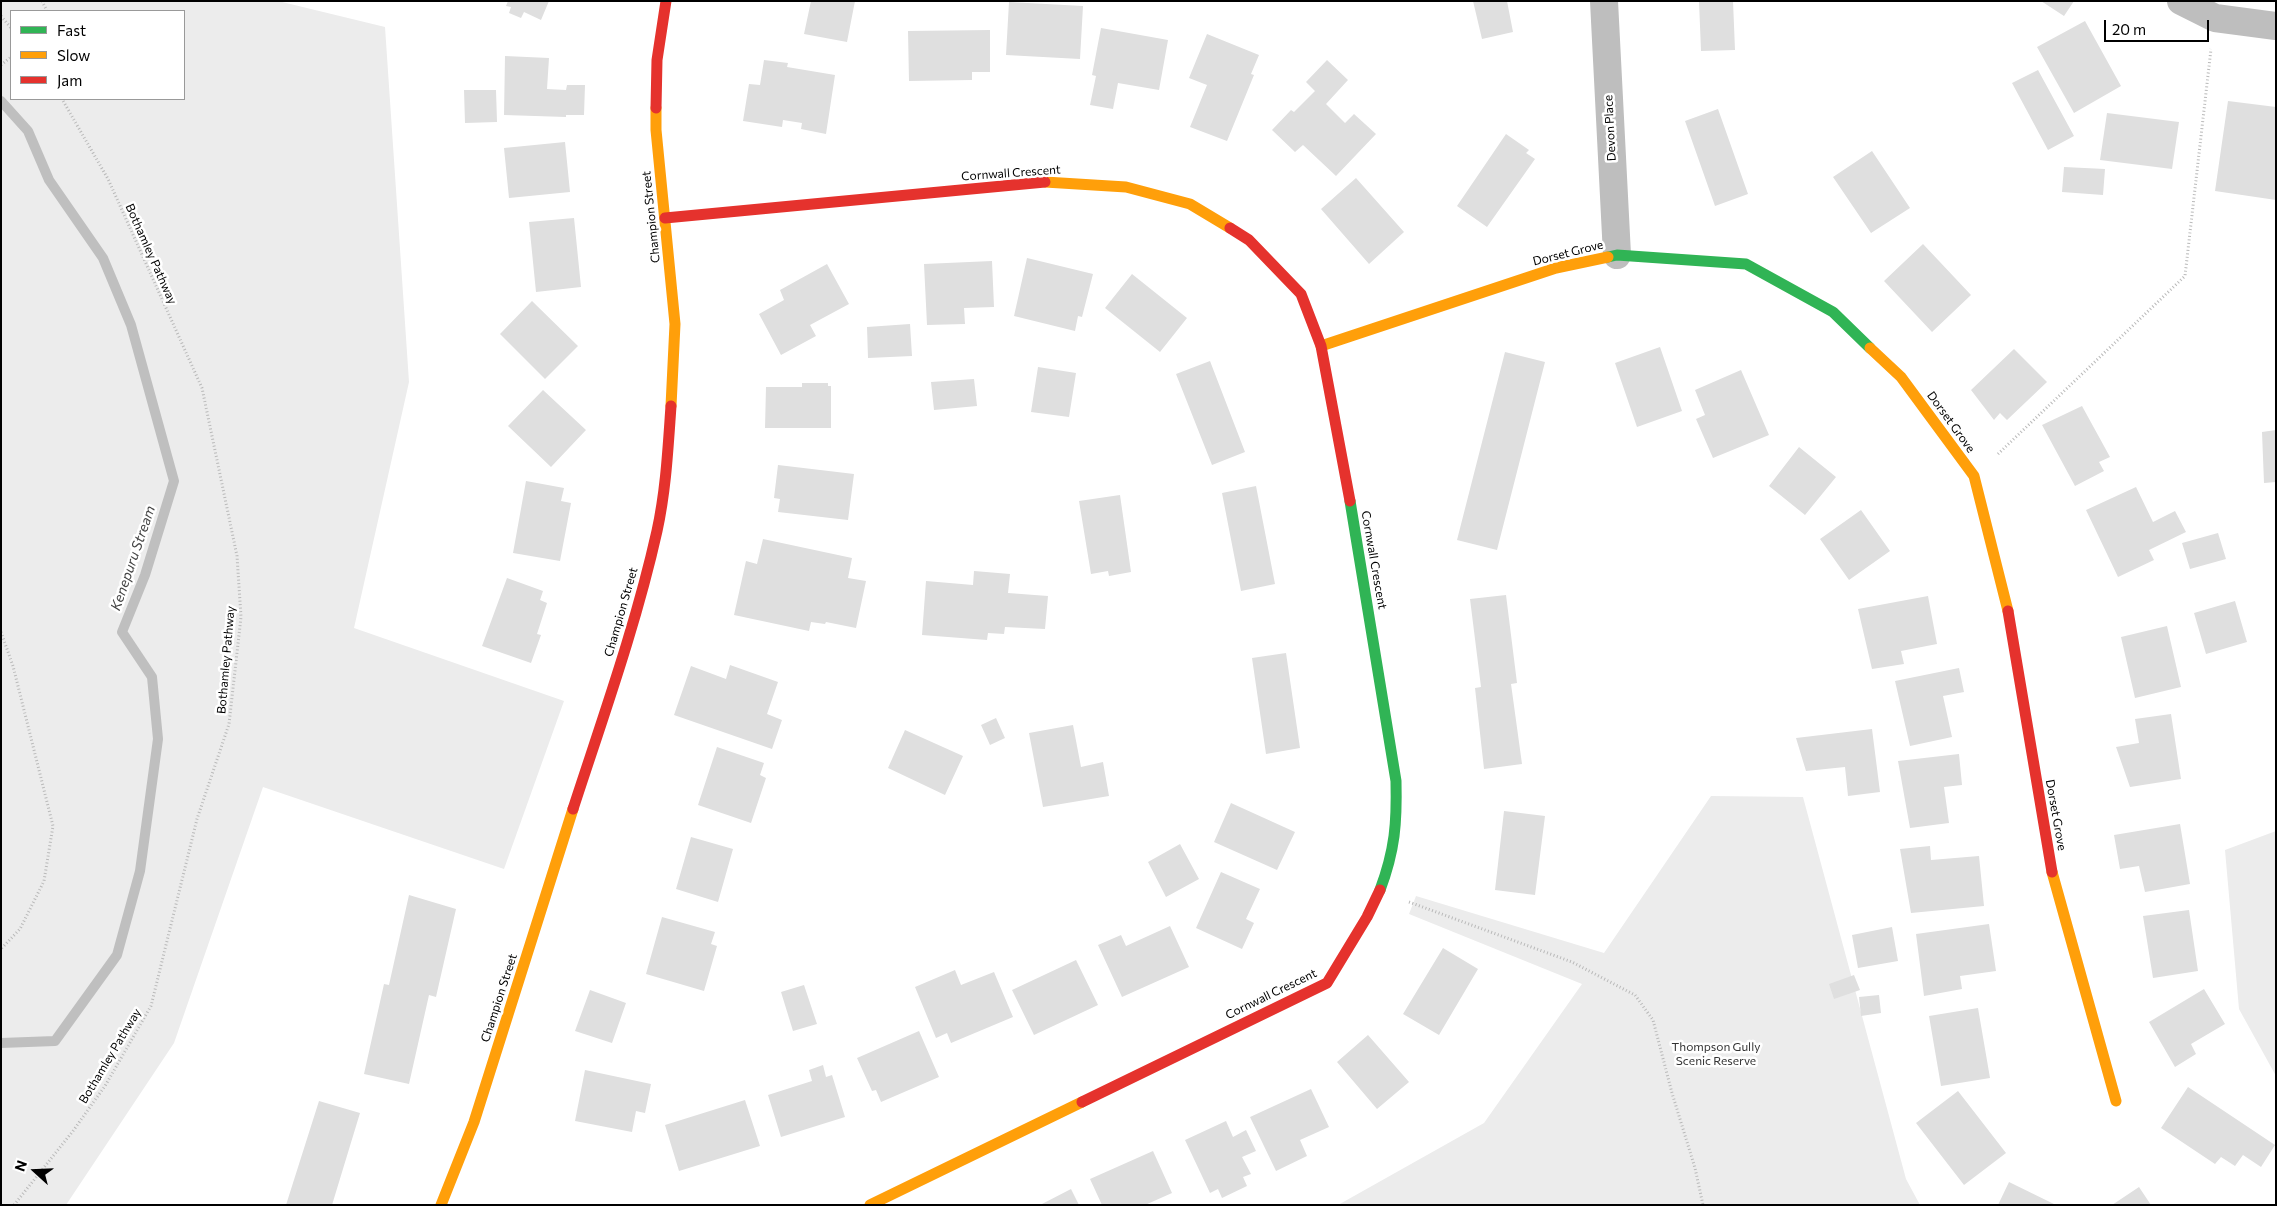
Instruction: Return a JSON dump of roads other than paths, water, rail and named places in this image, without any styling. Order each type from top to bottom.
[{"type":"street","name":"Champion Street","points":[[442,1205],[474,1122],[630,631],[657,531],[667,462],[675,324],[656,130],[657,60],[666,1]]},
{"type":"street","name":"Devon Place","points":[[1604,1],[1617,255]]},
{"type":"street","points":[[2181,1],[2214,18],[2276,26]]},
{"type":"street","name":"Cornwall Crescent","points":[[665,218],[1050,182],[1126,187],[1190,204],[1249,240],[1301,294],[1321,346],[1363,573],[1396,781],[1397,822],[1390,861],[1380,891],[1367,917],[1327,983],[870,1205]]},
{"type":"street","name":"Dorset Grove","points":[[1321,346],[1556,268],[1617,255],[1746,264],[1833,312],[1901,377],[1974,476],[2006,604],[2051,867],[2116,1101]]},
{"type":"waterway","name":"Kenepuru Stream","points":[[1,101],[28,131],[49,180],[103,258],[131,325],[174,481],[145,575],[122,632],[152,677],[158,739],[140,871],[117,955],[55,1041],[1,1043]]},
{"type":"park label","name":"Thompson Gully Scenic Reserve","points":[[1716,1054]]}]
